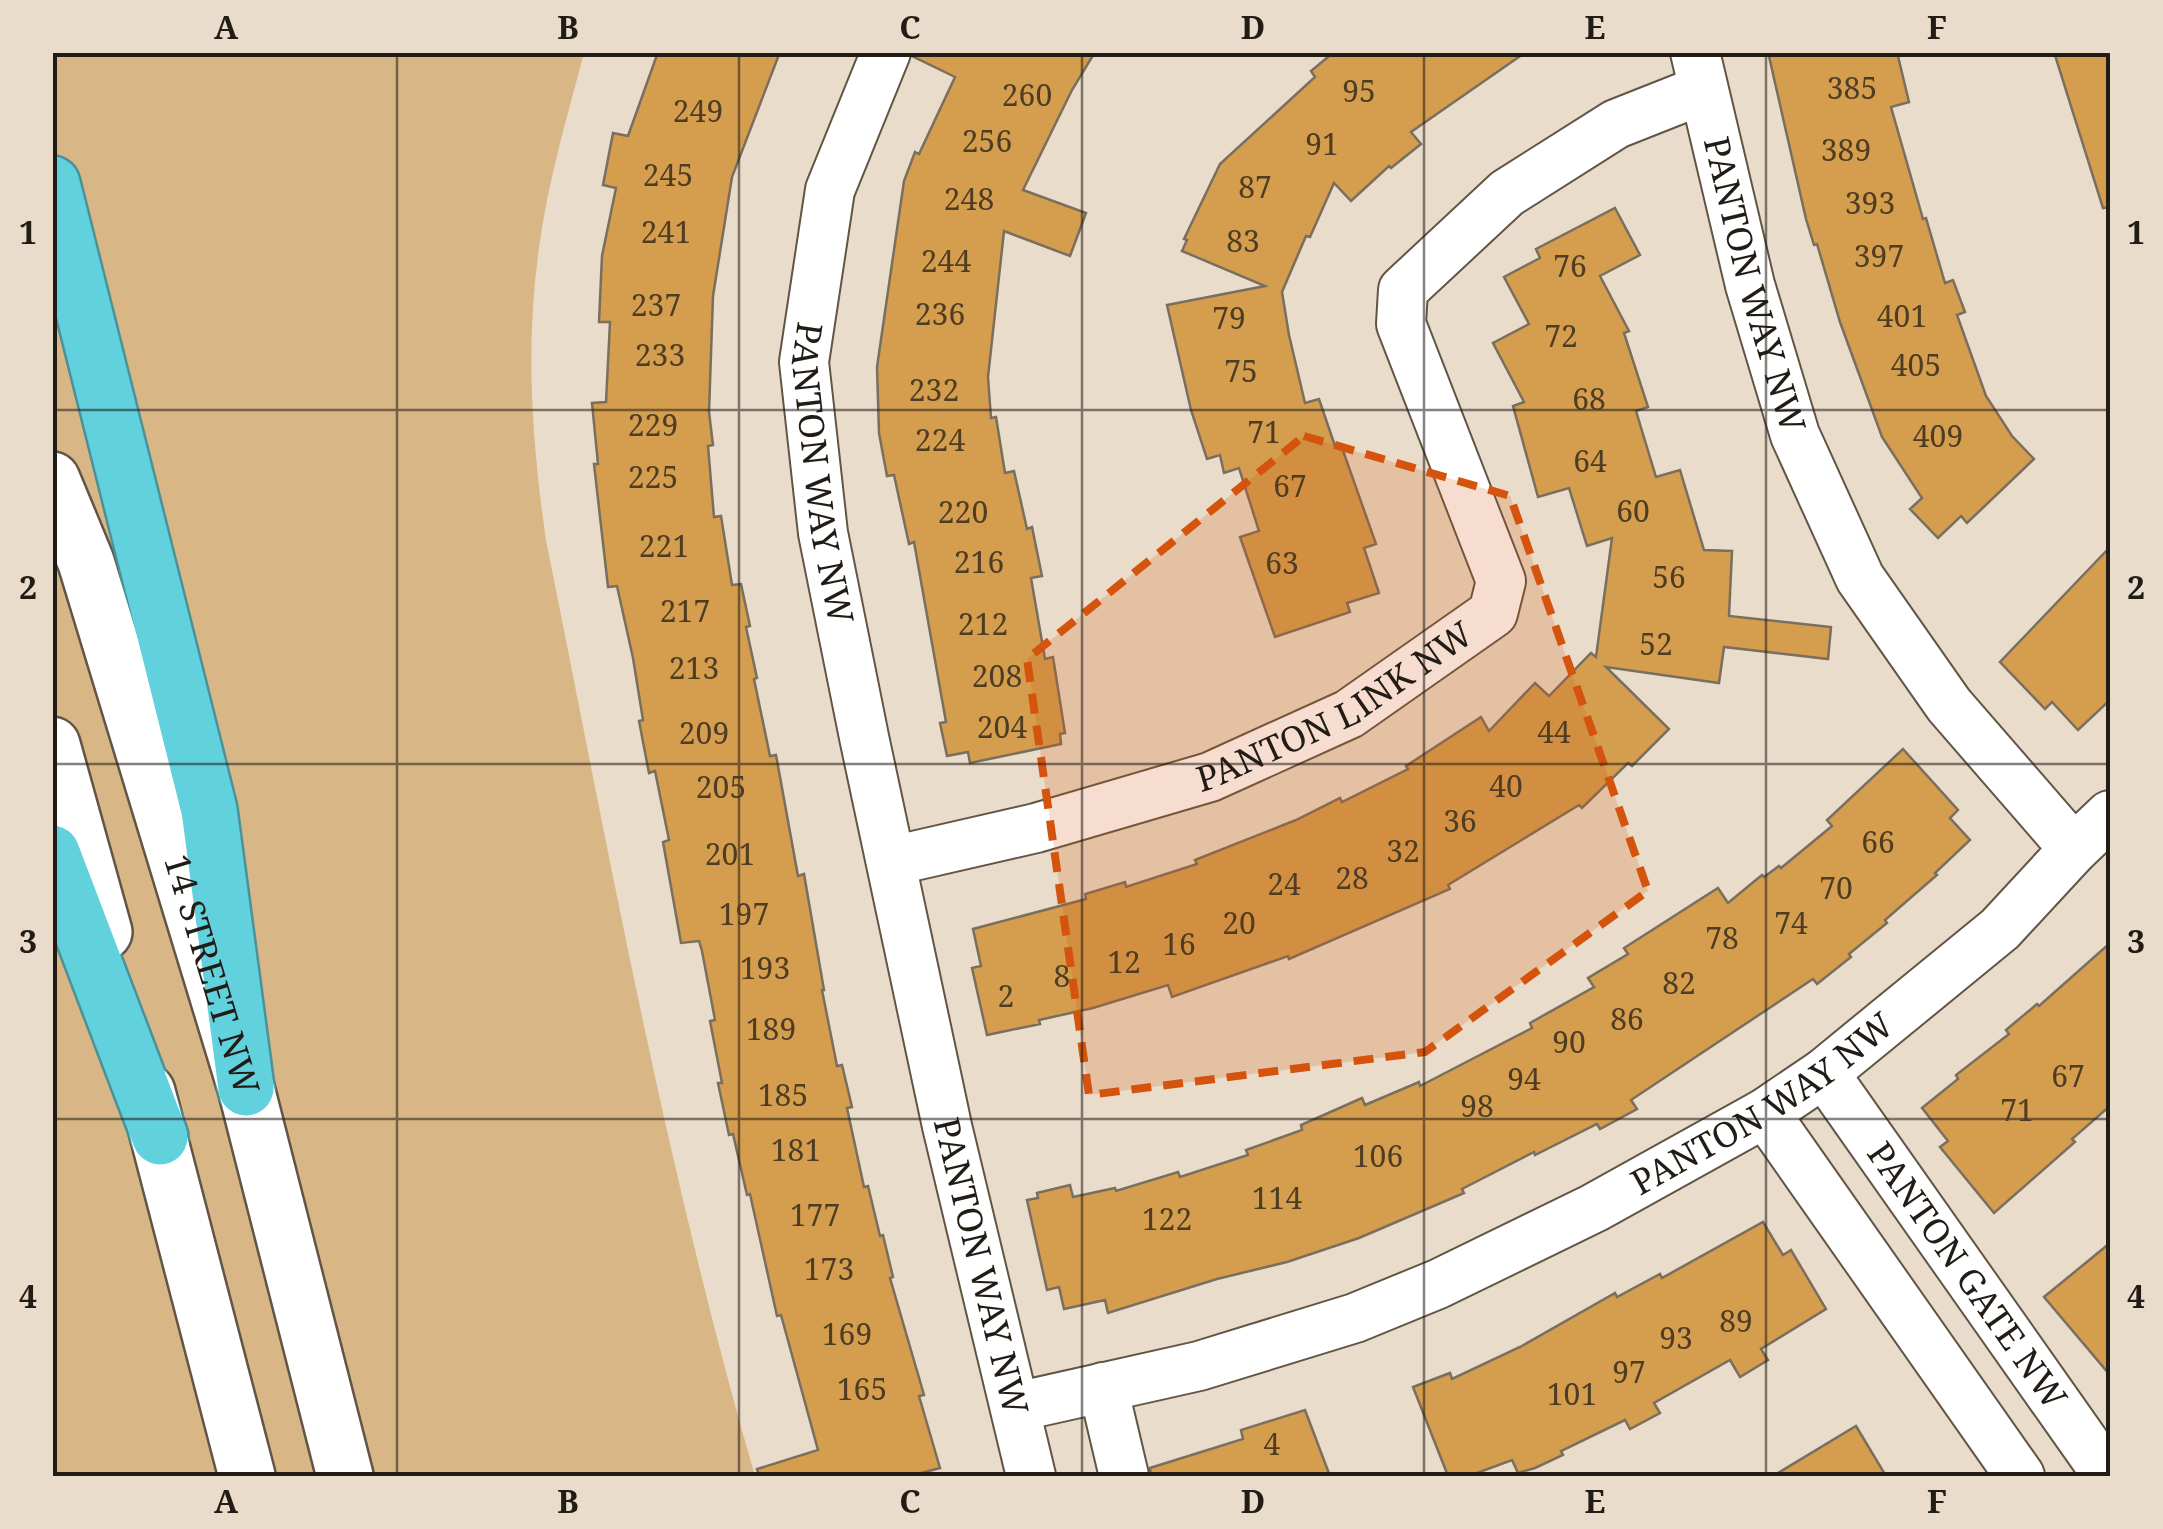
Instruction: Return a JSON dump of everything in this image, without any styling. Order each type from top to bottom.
[{"type":"highway","points":[[52,184],[209,810],[246,1088]]},
{"type":"highway","points":[[52,853],[160,1136]]},
{"type":"street","name":"PANTON WAY NW","points":[[886,52],[830,190],[804,362],[824,533],[946,1126],[1016,1407],[1199,1366],[1338,1323],[1438,1284],[1594,1208],[1765,1114],[1824,1073],[2000,929],[2110,815]]},
{"type":"street","name":"PANTON WAY NW","points":[[1698,72],[1750,285],[1795,435],[1860,578],[1949,705],[2074,849]]},
{"type":"street","name":"PANTON LINK NW","points":[[892,861],[1036,828],[1210,777],[1350,714],[1492,613],[1502,581],[1401,324],[1403,290],[1507,193],[1698,72]]},
{"type":"street","name":"14 STREET NW","points":[[52,480],[91,578],[246,1088],[345,1476]]},
{"type":"street","points":[[52,745],[160,1136],[247,1476]]},
{"type":"street","name":"PANTON GATE NW","points":[[1824,1073],[2108,1476]]},
{"type":"street","name":"PANTON GATE NW","points":[[1765,1114],[2020,1476]]},
{"type":"street","points":[[1104,1388],[1124,1476]]},
{"type":"street","points":[[1016,1407],[1030,1476]]},
{"type":"highlighted area","points":[[1304,436],[1510,496],[1648,891],[1425,1052],[1089,1095],[1027,659]]},
{"type":"shaded area","points":[[52,53],[584,53],[547,198],[535,285],[532,394],[541,504],[666,1128],[755,1476],[53,1476]]},
{"type":"building","points":[[658,52],[780,52],[732,177],[713,296],[709,412],[713,445],[708,446],[714,517],[721,516],[732,585],[741,584],[750,626],[746,627],[757,678],[754,679],[770,756],[776,755],[798,876],[804,874],[822,990],[837,1066],[842,1065],[852,1107],[847,1108],[864,1187],[868,1186],[880,1236],[883,1235],[893,1277],[890,1278],[924,1395],[919,1396],[940,1468],[910,1476],[759,1476],[757,1469],[818,1450],[781,1315],[777,1316],[750,1194],[747,1195],[733,1134],[729,1135],[718,1083],[722,1083],[710,1021],[715,1020],[702,951],[699,941],[681,943],[663,842],[669,840],[655,771],[649,773],[633,658],[617,586],[608,587],[594,464],[598,464],[592,403],[606,402],[610,322],[599,322],[602,256],[616,188],[603,185],[613,133],[628,136]]},
{"type":"building","points":[[913,52],[1095,52],[1023,190],[1086,213],[1070,256],[1004,231],[988,377],[991,418],[996,417],[1005,473],[1014,471],[1027,529],[1032,527],[1042,576],[1031,578],[1045,659],[1053,657],[1065,733],[1060,734],[1061,744],[970,763],[968,752],[947,756],[940,723],[946,722],[914,542],[909,544],[894,475],[887,476],[879,433],[877,367],[904,181],[955,77],[912,56]]},
{"type":"building","points":[[1334,52],[1526,52],[1411,132],[1421,144],[1389,166],[1351,201],[1334,183],[1310,237],[1306,236],[1282,292],[1289,335],[1305,403],[1319,399],[1335,446],[1341,445],[1376,544],[1364,548],[1379,593],[1347,603],[1350,612],[1275,637],[1240,537],[1259,531],[1239,468],[1224,473],[1220,455],[1207,459],[1191,410],[1167,305],[1265,286],[1182,251],[1187,240],[1184,239],[1220,164],[1315,77],[1311,71]]},
{"type":"building","points":[[1768,52],[1897,52],[1909,102],[1891,107],[1923,219],[1926,218],[1945,283],[1953,280],[1965,312],[1957,315],[1986,396],[2012,436],[2034,459],[1967,523],[1961,516],[1938,538],[1910,509],[1922,498],[1882,437],[1840,322],[1806,219]]},
{"type":"building","points":[[2054,52],[2110,52],[2110,207],[2103,208]]},
{"type":"building","points":[[1615,208],[1640,255],[1600,276],[1629,331],[1624,333],[1648,407],[1636,411],[1656,477],[1680,470],[1704,550],[1732,551],[1729,616],[1831,627],[1828,659],[1724,647],[1719,683],[1606,667],[1669,729],[1582,808],[1579,805],[1448,885],[1450,889],[1289,959],[1288,956],[1172,997],[1168,985],[1039,1020],[1040,1024],[987,1035],[972,968],[981,966],[973,929],[1197,864],[1195,860],[1340,798],[1342,802],[1408,769],[1406,766],[1481,717],[1489,731],[1535,683],[1549,696],[1591,653],[1596,657],[1612,538],[1587,546],[1569,488],[1538,497],[1513,406],[1524,402],[1493,343],[1529,324],[1504,277],[1540,258],[1536,249]]},
{"type":"building","points":[[2110,547],[2110,700],[2078,730],[2052,702],[2045,709],[2000,662]]},
{"type":"building","points":[[1903,749],[1958,810],[1950,818],[1970,840],[1885,920],[1887,923],[1849,954],[1851,957],[1817,984],[1813,979],[1631,1100],[1637,1109],[1600,1129],[1597,1124],[1535,1155],[1534,1152],[1462,1189],[1464,1193],[1359,1238],[1287,1262],[1108,1313],[1105,1300],[1064,1309],[1059,1287],[1047,1290],[1027,1200],[1038,1198],[1037,1193],[1070,1185],[1073,1197],[1115,1188],[1116,1191],[1178,1172],[1180,1177],[1248,1155],[1246,1150],[1302,1130],[1301,1125],[1362,1098],[1365,1105],[1419,1082],[1420,1086],[1532,1028],[1530,1023],[1594,987],[1588,978],[1628,954],[1624,948],[1718,888],[1728,903],[1762,875],[1781,868],[1832,826],[1827,820]]},
{"type":"building","points":[[2110,943],[2110,1106],[1994,1213],[1940,1147],[1948,1141],[1922,1108],[1958,1079],[1956,1075],[2009,1034],[2006,1030]]},
{"type":"building","points":[[1763,1222],[1783,1255],[1791,1250],[1826,1309],[1761,1349],[1768,1360],[1740,1377],[1730,1360],[1654,1403],[1660,1413],[1630,1429],[1625,1420],[1535,1468],[1518,1473],[1512,1460],[1469,1476],[1448,1476],[1413,1387],[1450,1373],[1452,1379],[1520,1347],[1615,1293],[1617,1297],[1660,1274],[1662,1278]]},
{"type":"building","points":[[2110,1243],[2110,1375],[2044,1297]]},
{"type":"building","points":[[1305,1410],[1330,1476],[1151,1476],[1150,1468],[1243,1439],[1241,1430]]},
{"type":"building","points":[[1856,1426],[1886,1476],[1773,1476]]}]
